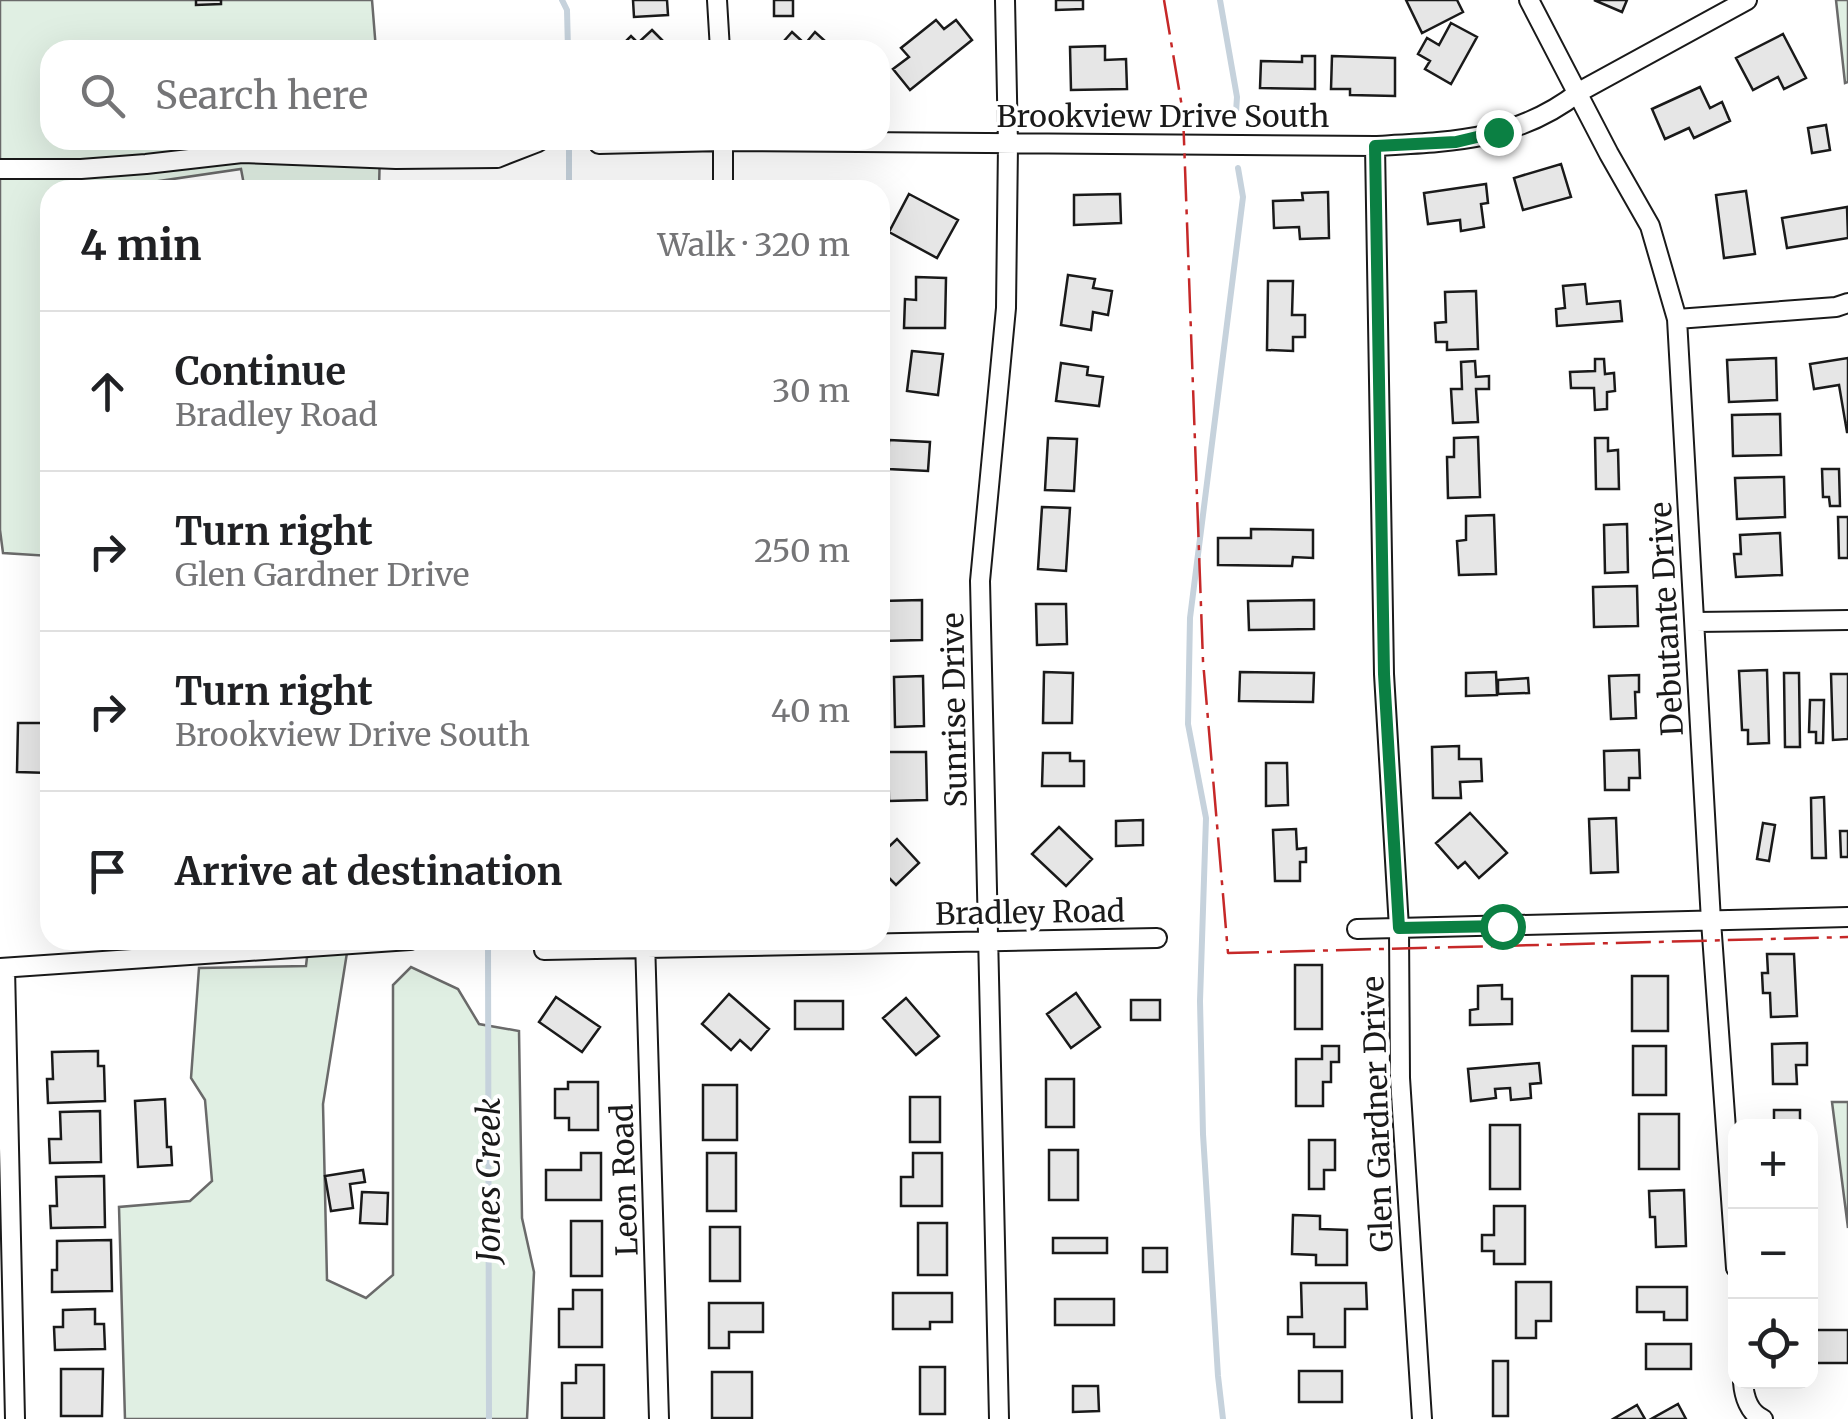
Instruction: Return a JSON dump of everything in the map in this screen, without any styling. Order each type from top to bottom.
[{"type":"street","points":[[718,0],[720,40]]},
{"type":"street","name":"Sunrise Drive","points":[[999,1419],[980,581],[1006,308],[1005,0]]},
{"type":"street","name":"Debutante Drive","points":[[1529,0],[1650,226],[1677,319],[1711,921],[1732,1209]]},
{"type":"street","name":"Brookview Drive South","points":[[890,142],[1375,146],[1456,142],[1544,116],[1579,92],[1747,0]]},
{"type":"street","name":"Glen Gardner Drive","points":[[1375,146],[1384,674],[1399,928],[1400,1078],[1422,1419]]},
{"type":"street","points":[[0,169],[146,164],[242,153],[497,158],[518,150]]},
{"type":"street","points":[[723,150],[723,180]]},
{"type":"street","points":[[1677,319],[1848,304]]},
{"type":"street","points":[[1695,622],[1848,620]]},
{"type":"street","points":[[1357,929],[1848,917]]},
{"type":"street","name":"Bradley Road","points":[[890,942],[1157,938]]},
{"type":"street","points":[[15,1419],[3,968],[265,950]]},
{"type":"street","name":"Leon Road","points":[[645,950],[659,1419]]},
{"type":"street","points":[[1744,1389],[1749,1405],[1763,1419]]},
{"type":"green space","points":[[0,0],[372,0],[375,40],[40,40],[40,150],[380,150],[379,180],[243,180],[241,169],[166,180],[40,180],[40,555],[3,553]]},
{"type":"green space","points":[[1836,0],[1848,0],[1845,83]]},
{"type":"green space","points":[[308,950],[347,950],[323,1104],[327,1280],[366,1298],[393,1275],[393,985],[411,967],[458,989],[479,1024],[519,1031],[522,1218],[534,1272],[527,1419],[125,1419],[119,1207],[190,1201],[212,1181],[205,1100],[191,1078],[199,968],[306,966]]},
{"type":"green space","points":[[1832,1102],[1848,1102],[1848,1228]]},
{"type":"building","points":[[196,0],[221,0],[221,4],[196,5]]},
{"type":"building","points":[[633,0],[667,0],[668,15],[634,17]]},
{"type":"building","points":[[774,0],[793,0],[793,16],[774,16]]},
{"type":"building","points":[[1056,0],[1083,0],[1083,9],[1056,10]]},
{"type":"building","points":[[1406,0],[1457,0],[1463,12],[1422,33]]},
{"type":"building","points":[[1594,0],[1627,0],[1622,12]]},
{"type":"building","points":[[936,20],[944,29],[956,20],[972,40],[910,90],[893,69],[909,57],[901,48]]},
{"type":"building","points":[[1451,23],[1477,37],[1451,84],[1425,69],[1430,61],[1418,54],[1427,38],[1439,45]]},
{"type":"building","points":[[652,30],[662,40],[641,40]]},
{"type":"building","points":[[792,32],[801,40],[785,40]]},
{"type":"building","points":[[1783,34],[1806,78],[1784,89],[1778,77],[1753,90],[1736,58]]},
{"type":"building","points":[[1105,46],[1105,60],[1126,59],[1127,89],[1071,90],[1070,47]]},
{"type":"building","points":[[1302,56],[1315,56],[1315,89],[1260,88],[1261,61],[1302,62]]},
{"type":"building","points":[[1332,56],[1395,58],[1395,96],[1350,95],[1350,89],[1331,89]]},
{"type":"building","points":[[1700,87],[1710,108],[1722,102],[1730,121],[1694,138],[1689,128],[1665,139],[1652,109]]},
{"type":"building","points":[[1826,125],[1830,150],[1812,153],[1808,128]]},
{"type":"building","points":[[1561,164],[1571,197],[1523,210],[1514,178]]},
{"type":"building","points":[[1486,184],[1488,203],[1481,204],[1484,227],[1461,231],[1460,220],[1428,224],[1424,193]]},
{"type":"building","points":[[1746,191],[1755,254],[1724,258],[1716,195]]},
{"type":"building","points":[[1328,192],[1329,238],[1300,239],[1299,227],[1274,228],[1273,201],[1303,200],[1302,193]]},
{"type":"building","points":[[909,194],[958,220],[937,258],[890,230]]},
{"type":"building","points":[[1120,194],[1121,223],[1074,225],[1074,195]]},
{"type":"building","points":[[1847,207],[1848,238],[1787,248],[1782,218]]},
{"type":"building","points":[[1068,275],[1095,279],[1093,288],[1112,291],[1108,315],[1093,312],[1091,330],[1061,325]]},
{"type":"building","points":[[916,277],[946,278],[945,328],[904,328],[905,299],[916,300]]},
{"type":"building","points":[[1268,281],[1293,281],[1292,315],[1305,315],[1305,337],[1293,337],[1293,351],[1267,350]]},
{"type":"building","points":[[1585,284],[1587,304],[1620,301],[1622,321],[1557,326],[1556,309],[1565,308],[1563,286]]},
{"type":"building","points":[[1476,291],[1478,349],[1447,350],[1447,342],[1436,342],[1435,323],[1446,322],[1445,292]]},
{"type":"building","points":[[912,351],[943,354],[938,395],[907,391]]},
{"type":"building","points":[[1776,358],[1777,400],[1729,402],[1727,360]]},
{"type":"building","points":[[1848,358],[1847,432],[1839,385],[1814,389],[1810,364]]},
{"type":"building","points":[[1595,359],[1604,359],[1605,374],[1614,373],[1615,391],[1607,392],[1607,409],[1595,410],[1594,388],[1571,388],[1570,372],[1595,371]]},
{"type":"building","points":[[1475,361],[1476,377],[1489,376],[1489,389],[1476,389],[1478,422],[1453,423],[1451,389],[1462,389],[1461,362]]},
{"type":"building","points":[[1061,363],[1088,367],[1087,375],[1103,377],[1099,406],[1056,401]]},
{"type":"building","points":[[1780,414],[1781,455],[1733,456],[1732,415]]},
{"type":"building","points":[[1478,437],[1480,497],[1448,498],[1447,457],[1454,457],[1454,438]]},
{"type":"building","points":[[1048,438],[1077,439],[1074,491],[1045,490]]},
{"type":"building","points":[[1595,438],[1608,438],[1608,451],[1618,450],[1619,489],[1596,489]]},
{"type":"building","points":[[890,440],[930,442],[928,471],[890,469]]},
{"type":"building","points":[[1822,469],[1839,469],[1840,506],[1830,506],[1829,497],[1823,497]]},
{"type":"building","points":[[1784,477],[1785,517],[1737,519],[1735,478]]},
{"type":"building","points":[[1042,507],[1070,508],[1066,571],[1038,569]]},
{"type":"building","points":[[1494,515],[1496,574],[1459,575],[1457,541],[1466,540],[1466,516]]},
{"type":"building","points":[[1838,517],[1848,517],[1848,558],[1839,558]]},
{"type":"building","points":[[1627,524],[1628,572],[1605,573],[1604,525]]},
{"type":"building","points":[[1251,529],[1313,530],[1313,558],[1293,557],[1292,566],[1218,565],[1218,538],[1251,538]]},
{"type":"building","points":[[1780,533],[1782,575],[1736,577],[1734,554],[1741,554],[1740,535]]},
{"type":"building","points":[[1637,586],[1638,626],[1594,627],[1593,587]]},
{"type":"building","points":[[922,600],[922,640],[890,641],[890,601]]},
{"type":"building","points":[[1314,600],[1314,629],[1249,630],[1248,601]]},
{"type":"building","points":[[1036,604],[1066,604],[1067,644],[1037,645]]},
{"type":"building","points":[[1767,670],[1769,743],[1748,744],[1748,730],[1742,730],[1739,671]]},
{"type":"building","points":[[1044,672],[1073,673],[1072,723],[1043,723]]},
{"type":"building","points":[[1240,672],[1314,673],[1313,702],[1239,701]]},
{"type":"building","points":[[1496,672],[1497,695],[1466,696],[1466,673]]},
{"type":"building","points":[[1784,673],[1799,673],[1800,747],[1785,747]]},
{"type":"building","points":[[1831,674],[1848,674],[1848,739],[1833,740]]},
{"type":"building","points":[[1639,675],[1636,718],[1611,719],[1609,676]]},
{"type":"building","points":[[923,676],[924,726],[895,727],[894,677]]},
{"type":"building","points":[[1528,678],[1529,693],[1498,694],[1498,680]]},
{"type":"building","points":[[1810,700],[1824,700],[1823,743],[1816,743],[1816,732],[1809,732]]},
{"type":"building","points":[[18,723],[40,723],[40,773],[17,772]]},
{"type":"building","points":[[1459,746],[1459,759],[1481,759],[1482,781],[1460,782],[1461,798],[1433,798],[1432,747]]},
{"type":"building","points":[[1639,750],[1640,778],[1629,778],[1629,790],[1605,790],[1604,751]]},
{"type":"building","points":[[890,752],[926,752],[927,800],[890,801]]},
{"type":"building","points":[[1043,753],[1070,753],[1070,761],[1084,761],[1084,786],[1042,786]]},
{"type":"building","points":[[1266,763],[1287,763],[1288,805],[1266,806]]},
{"type":"building","points":[[1824,797],[1826,858],[1812,858],[1811,798]]},
{"type":"building","points":[[1470,813],[1507,853],[1479,878],[1465,862],[1458,868],[1436,843]]},
{"type":"building","points":[[1616,818],[1618,872],[1591,873],[1589,819]]},
{"type":"building","points":[[1143,820],[1143,845],[1116,846],[1116,821]]},
{"type":"building","points":[[1763,823],[1775,825],[1769,861],[1757,859]]},
{"type":"building","points":[[1059,827],[1092,859],[1066,886],[1032,854]]},
{"type":"building","points":[[1296,829],[1297,849],[1306,848],[1306,862],[1300,862],[1300,881],[1275,881],[1273,830]]},
{"type":"building","points":[[1840,831],[1848,831],[1848,857],[1841,857]]},
{"type":"building","points":[[897,839],[919,863],[896,885],[890,879],[890,846]]},
{"type":"building","points":[[1767,954],[1794,954],[1797,1016],[1771,1017],[1770,993],[1763,993],[1762,973],[1768,973]]},
{"type":"building","points":[[1295,965],[1322,965],[1322,1029],[1295,1029]]},
{"type":"building","points":[[1632,976],[1668,976],[1668,1031],[1632,1031]]},
{"type":"building","points":[[1502,985],[1502,999],[1512,999],[1512,1024],[1470,1025],[1470,1010],[1478,1009],[1478,986]]},
{"type":"building","points":[[1076,993],[1100,1027],[1071,1048],[1047,1014]]},
{"type":"building","points":[[729,994],[769,1029],[751,1050],[740,1040],[731,1050],[702,1024]]},
{"type":"building","points":[[556,997],[600,1027],[582,1052],[539,1022]]},
{"type":"building","points":[[906,998],[939,1036],[916,1055],[883,1018]]},
{"type":"building","points":[[1131,1000],[1160,1000],[1160,1020],[1131,1020]]},
{"type":"building","points":[[795,1001],[843,1001],[843,1029],[795,1029]]},
{"type":"building","points":[[1807,1043],[1807,1065],[1796,1065],[1797,1084],[1773,1084],[1772,1044]]},
{"type":"building","points":[[1322,1046],[1339,1046],[1339,1062],[1331,1062],[1331,1082],[1323,1082],[1323,1106],[1296,1106],[1296,1059],[1322,1059]]},
{"type":"building","points":[[1633,1046],[1666,1046],[1666,1095],[1633,1095]]},
{"type":"building","points":[[98,1051],[98,1066],[104,1066],[105,1101],[48,1103],[47,1079],[53,1079],[52,1052]]},
{"type":"building","points":[[1539,1063],[1541,1083],[1530,1084],[1531,1098],[1511,1100],[1510,1088],[1495,1089],[1496,1098],[1471,1101],[1468,1069]]},
{"type":"building","points":[[1046,1079],[1074,1079],[1074,1127],[1046,1127]]},
{"type":"building","points":[[568,1082],[598,1082],[598,1130],[569,1130],[569,1118],[555,1118],[555,1089],[568,1089]]},
{"type":"building","points":[[703,1085],[737,1085],[737,1140],[703,1140]]},
{"type":"building","points":[[910,1097],[940,1097],[940,1142],[910,1142]]},
{"type":"building","points":[[165,1099],[167,1147],[171,1147],[172,1165],[138,1167],[135,1101]]},
{"type":"building","points":[[1774,1110],[1800,1110],[1800,1119],[1774,1119]]},
{"type":"building","points":[[100,1111],[101,1162],[50,1163],[49,1139],[61,1139],[60,1112]]},
{"type":"building","points":[[1639,1114],[1679,1114],[1679,1169],[1639,1169]]},
{"type":"building","points":[[1490,1125],[1520,1125],[1520,1189],[1490,1189]]},
{"type":"building","points":[[1309,1140],[1335,1140],[1335,1170],[1324,1170],[1324,1189],[1309,1189]]},
{"type":"building","points":[[1049,1150],[1078,1150],[1078,1200],[1049,1200]]},
{"type":"building","points":[[581,1153],[601,1153],[601,1200],[546,1200],[546,1170],[581,1170]]},
{"type":"building","points":[[707,1153],[736,1153],[736,1211],[707,1211]]},
{"type":"building","points":[[913,1153],[942,1153],[942,1206],[901,1206],[901,1177],[913,1177]]},
{"type":"building","points":[[363,1170],[365,1182],[350,1184],[353,1208],[331,1211],[325,1176]]},
{"type":"building","points":[[104,1176],[105,1227],[51,1228],[50,1206],[57,1206],[56,1177]]},
{"type":"building","points":[[1684,1190],[1686,1246],[1656,1247],[1649,1191]]},
{"type":"building","points":[[362,1192],[388,1193],[387,1224],[360,1223]]},
{"type":"building","points":[[1494,1206],[1525,1206],[1525,1264],[1494,1264],[1494,1251],[1482,1251],[1482,1235],[1494,1235]]},
{"type":"building","points":[[1293,1215],[1320,1216],[1320,1229],[1347,1230],[1347,1265],[1316,1265],[1316,1255],[1292,1254]]},
{"type":"building","points":[[571,1221],[602,1221],[602,1276],[571,1276]]},
{"type":"building","points":[[918,1223],[947,1223],[947,1275],[918,1275]]},
{"type":"building","points":[[710,1227],[740,1227],[740,1281],[710,1281]]},
{"type":"building","points":[[1053,1238],[1107,1238],[1107,1253],[1053,1253]]},
{"type":"building","points":[[111,1240],[112,1291],[52,1292],[57,1241]]},
{"type":"building","points":[[1143,1248],[1167,1248],[1167,1272],[1143,1272]]},
{"type":"building","points":[[1516,1282],[1551,1282],[1551,1321],[1536,1321],[1536,1338],[1516,1338]]},
{"type":"building","points":[[1301,1283],[1366,1283],[1367,1309],[1345,1309],[1345,1347],[1314,1347],[1314,1334],[1288,1334],[1288,1317],[1302,1317]]},
{"type":"building","points":[[1637,1287],[1687,1287],[1687,1320],[1664,1320],[1664,1312],[1637,1312]]},
{"type":"building","points":[[573,1290],[602,1290],[602,1347],[559,1347],[559,1309],[573,1309]]},
{"type":"building","points":[[893,1293],[952,1293],[952,1322],[930,1322],[930,1329],[893,1329]]},
{"type":"building","points":[[1055,1299],[1114,1299],[1114,1325],[1055,1325]]},
{"type":"building","points":[[709,1303],[763,1303],[763,1332],[729,1332],[729,1348],[709,1348]]},
{"type":"building","points":[[95,1309],[95,1324],[104,1324],[105,1349],[55,1350],[54,1327],[63,1327],[63,1310]]},
{"type":"building","points":[[1818,1330],[1848,1330],[1848,1363],[1818,1363]]},
{"type":"building","points":[[1646,1344],[1691,1344],[1691,1369],[1646,1369]]},
{"type":"building","points":[[1493,1361],[1508,1361],[1508,1416],[1493,1416]]},
{"type":"building","points":[[576,1365],[604,1365],[604,1418],[562,1418],[562,1383],[576,1383]]},
{"type":"building","points":[[920,1367],[945,1367],[945,1414],[920,1414]]},
{"type":"building","points":[[61,1369],[103,1369],[102,1416],[61,1416]]},
{"type":"building","points":[[1299,1371],[1342,1371],[1342,1402],[1299,1402]]},
{"type":"building","points":[[712,1372],[752,1372],[752,1418],[712,1418]]},
{"type":"building","points":[[1073,1386],[1098,1386],[1099,1411],[1073,1412]]},
{"type":"building","points":[[1678,1404],[1686,1419],[1651,1419]]},
{"type":"building","points":[[1637,1405],[1645,1419],[1613,1419]]},
{"type":"waterway","name":"Jones Creek","points":[[562,0],[567,10],[568,40]]},
{"type":"waterway","points":[[1220,0],[1237,97],[1236,112]]},
{"type":"waterway","name":"Jones Creek","points":[[569,150],[569,180]]},
{"type":"waterway","points":[[1223,1419],[1203,1134],[1200,1001],[1206,818],[1188,724],[1190,618],[1243,197],[1238,168]]},
{"type":"waterway","name":"Jones Creek","points":[[488,950],[489,1419]]},
{"type":"power","points":[[1164,0],[1183,113],[1203,661],[1228,953],[1848,937]]},
{"type":"route","points":[[1498,132],[1456,142],[1375,146],[1384,674],[1399,928],[1502,926]]}]
